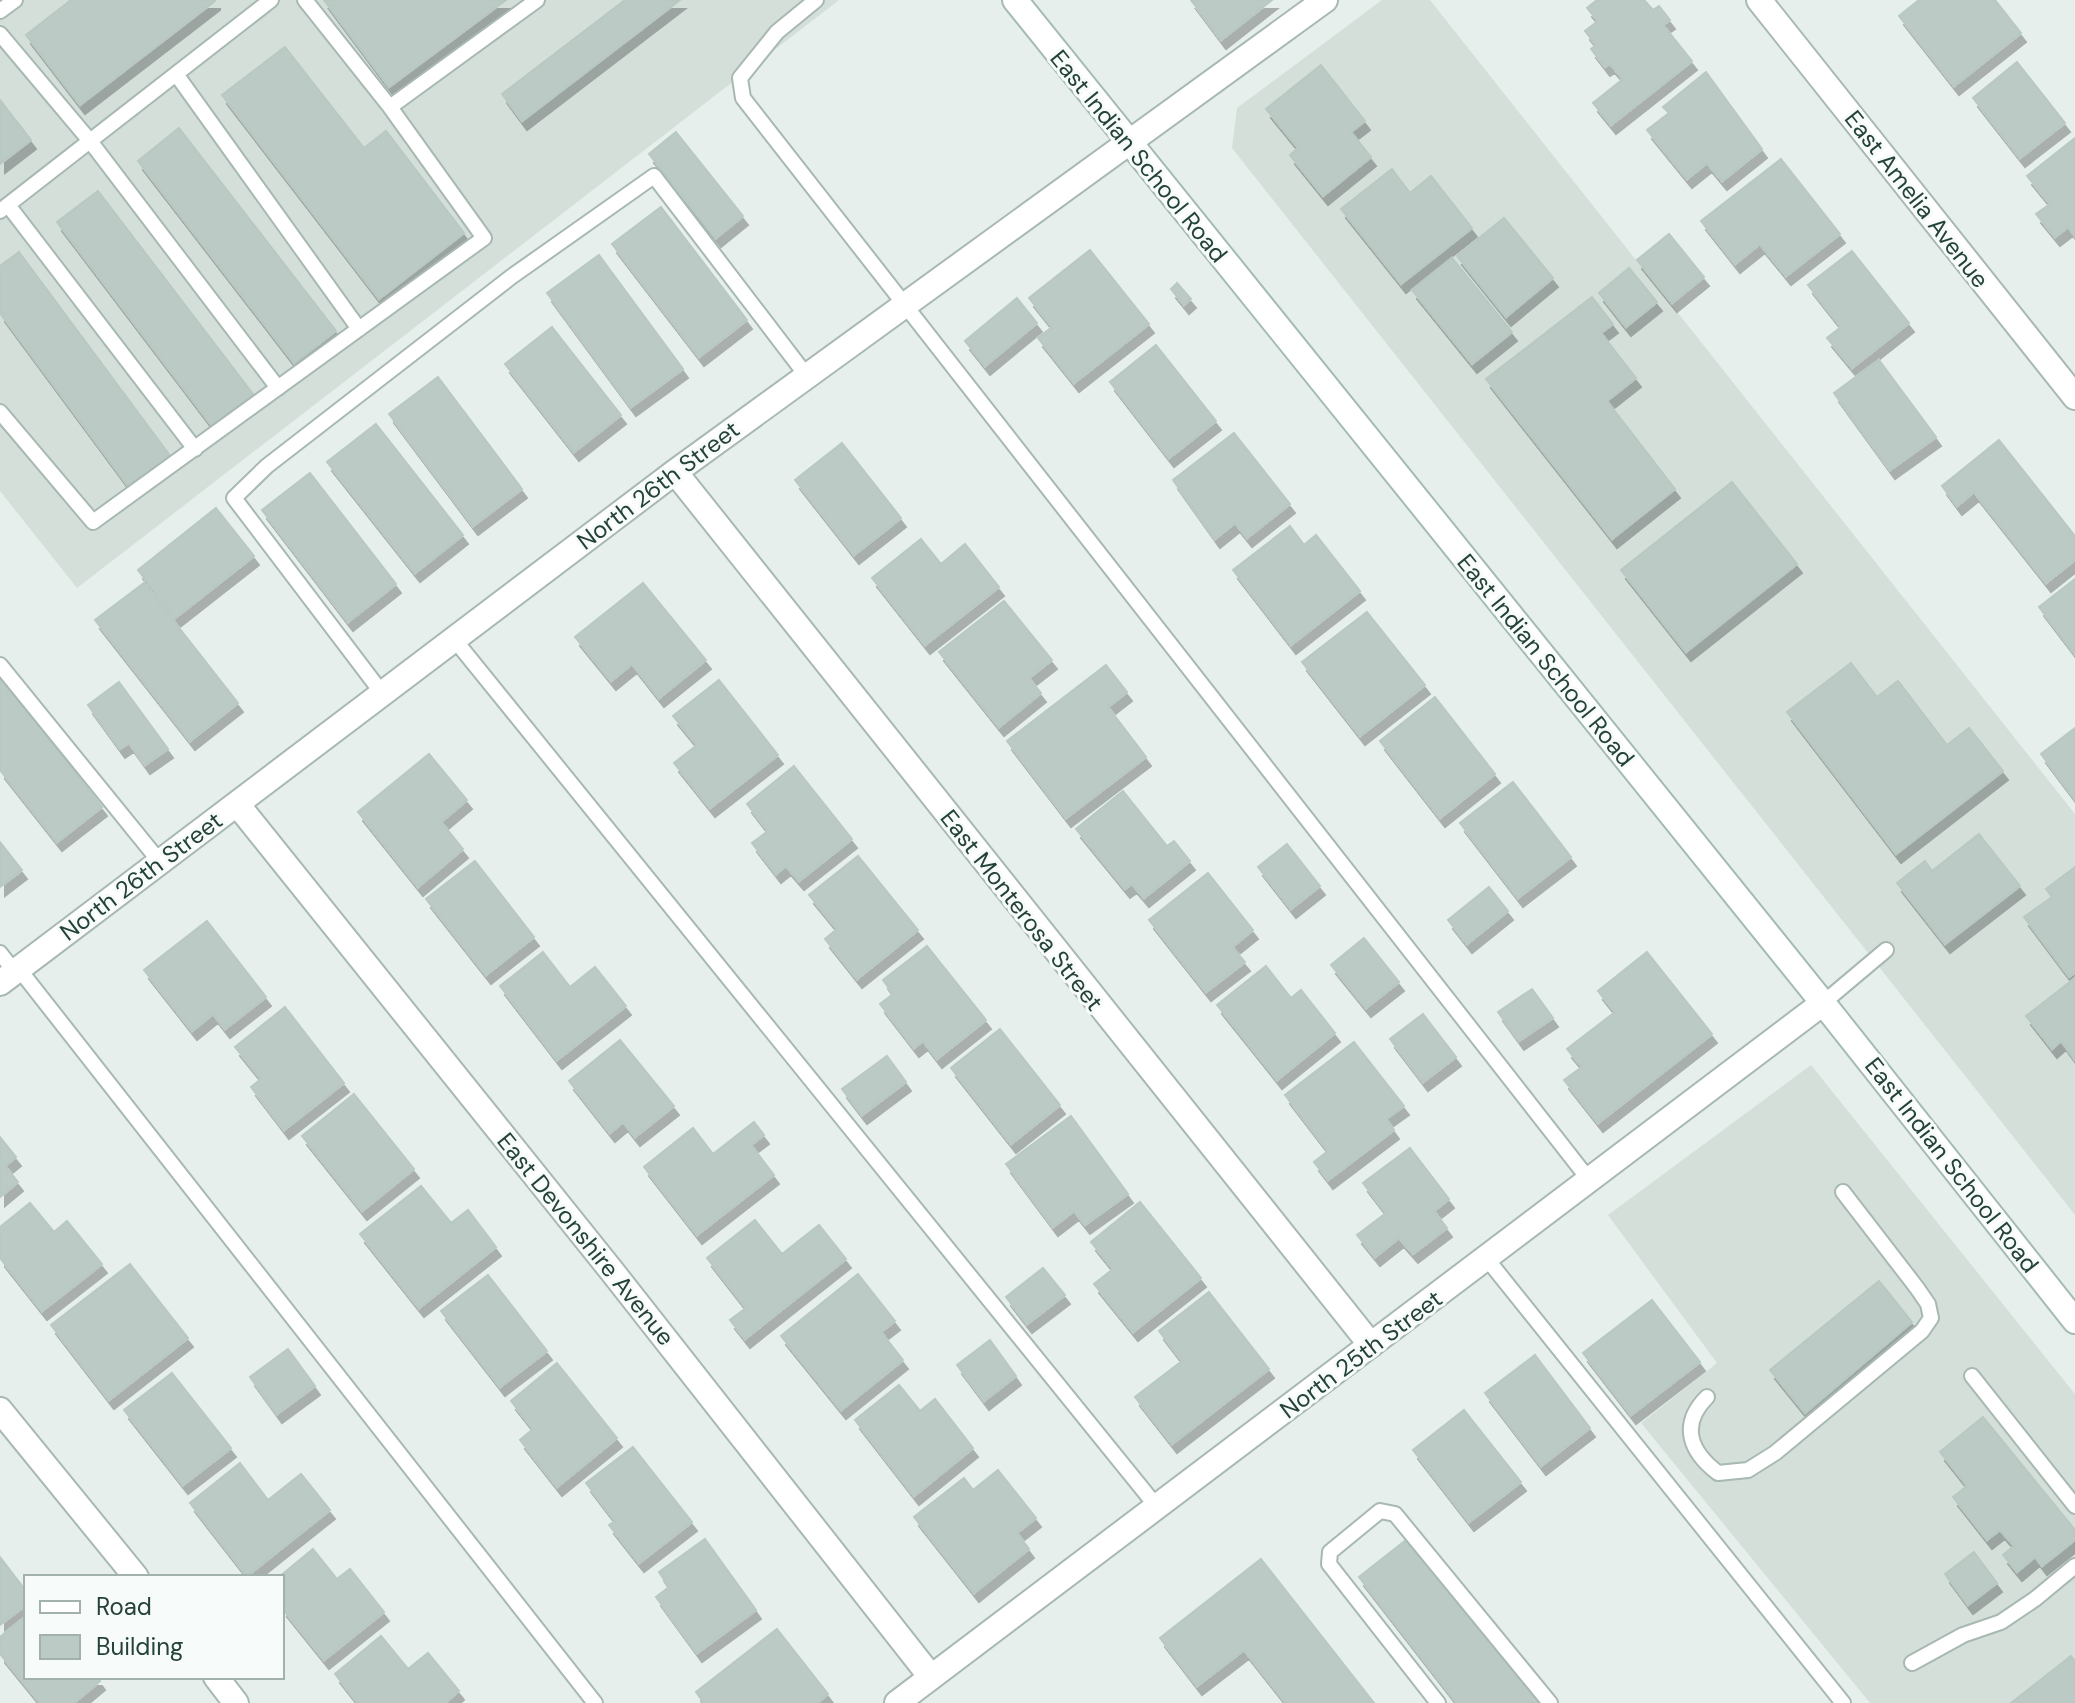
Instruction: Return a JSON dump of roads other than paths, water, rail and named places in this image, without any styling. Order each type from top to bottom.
[{"type":"street","name":"North 26th Street","points":[[8,969],[160,862],[806,375],[1325,0]]},
{"type":"street","name":"East Amelia Avenue","points":[[1759,0],[2075,397]]},
{"type":"street","name":"East Indian School Road","points":[[1020,2],[1127,142],[1823,1003],[2075,1321]]},
{"type":"street","name":"East Monterosa Street","points":[[675,472],[1371,1345]]},
{"type":"street","name":"East Devonshire Avenue","points":[[237,804],[611,1270],[931,1677]]},
{"type":"street","name":"North 25th Street","points":[[897,1703],[1823,1003]]},
{"type":"street","points":[[0,1410],[134,1575]]},
{"type":"street","points":[[218,1679],[236,1703]]},
{"type":"lane","points":[[0,11],[15,0]]},
{"type":"lane","points":[[195,449],[4,208],[271,0]]},
{"type":"lane","points":[[0,412],[93,522],[484,238],[390,107],[305,0]]},
{"type":"lane","points":[[390,107],[537,0]]},
{"type":"lane","points":[[816,0],[777,32],[740,78],[743,98],[1590,1181]]},
{"type":"lane","points":[[0,34],[90,141],[278,388]]},
{"type":"lane","points":[[176,74],[359,329]]},
{"type":"lane","points":[[382,693],[234,498],[267,466],[511,277],[654,176],[806,375]]},
{"type":"lane","points":[[454,639],[1157,1507]]},
{"type":"lane","points":[[0,665],[160,862]]},
{"type":"lane","points":[[1823,1003],[1886,950]]},
{"type":"lane","points":[[8,969],[595,1703]]},
{"type":"lane","points":[[1707,1397],[1693,1411],[1690,1422],[1698,1453],[1718,1473],[1748,1470],[1775,1453],[1837,1402],[1922,1331],[1931,1318],[1928,1304],[1917,1288],[1843,1192]]},
{"type":"lane","points":[[1487,1259],[1843,1703]]},
{"type":"lane","points":[[1972,1376],[2075,1506]]},
{"type":"lane","points":[[1438,1703],[1329,1564],[1330,1552],[1380,1511],[1395,1514],[1550,1703]]},
{"type":"lane","points":[[1912,1663],[1963,1635],[2001,1622],[2075,1566]]}]
